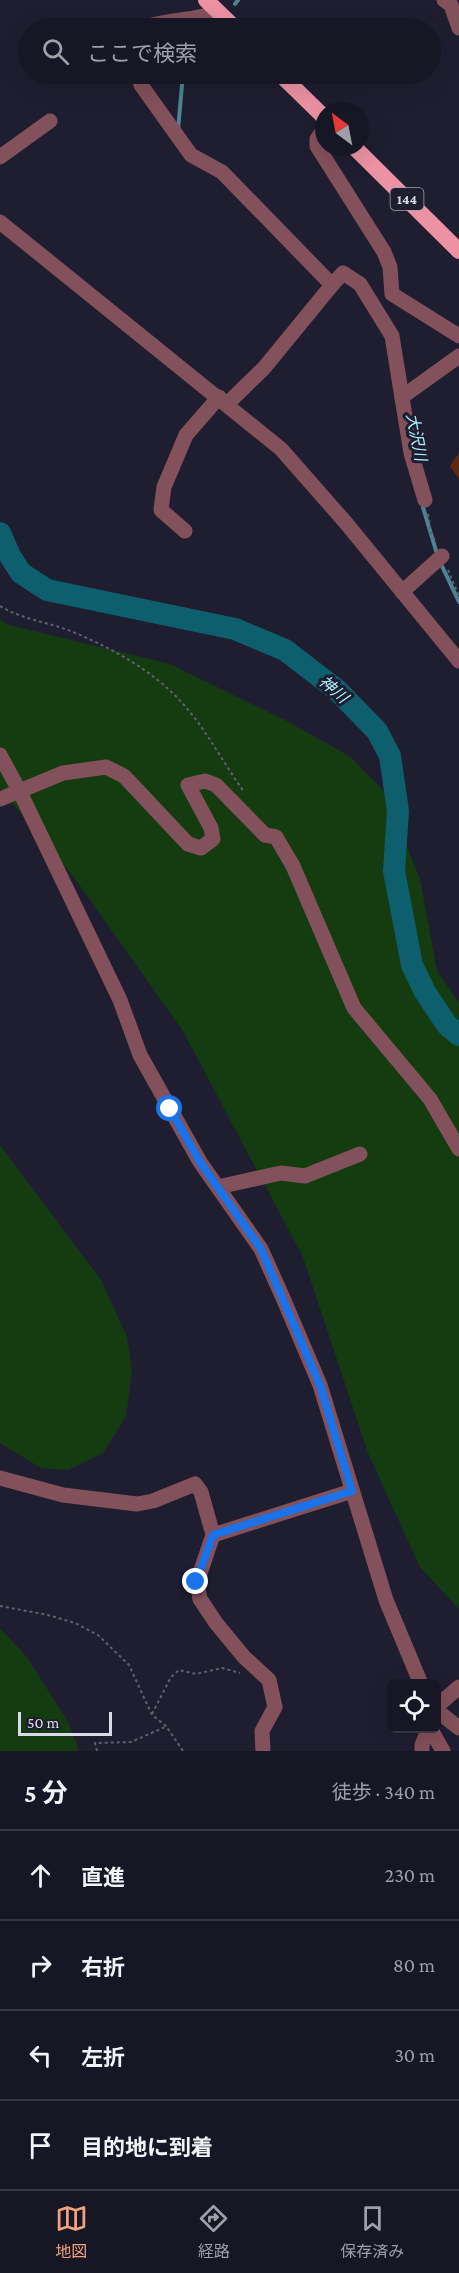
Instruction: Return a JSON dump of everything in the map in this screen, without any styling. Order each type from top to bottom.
[{"type":"highway","points":[[206,0],[224,18]]},
{"type":"highway","points":[[290,84],[315,108]]},
{"type":"highway","name":"144","points":[[363,156],[456,244]]},
{"type":"street","points":[[448,2],[459,28]]},
{"type":"street","points":[[202,18],[218,12]]},
{"type":"street","points":[[141,84],[191,155],[222,172],[332,285]]},
{"type":"street","points":[[0,157],[50,121]]},
{"type":"street","points":[[323,156],[384,252],[390,267],[392,294],[459,336]]},
{"type":"street","points":[[0,222],[281,449],[459,661]]},
{"type":"street","points":[[185,531],[161,510],[164,487],[186,435],[264,368],[343,273],[360,284],[392,336],[411,453],[425,500]]},
{"type":"street","points":[[402,397],[459,356]]},
{"type":"street","points":[[402,592],[440,558]]},
{"type":"street","points":[[0,755],[120,1000],[140,1055],[200,1162],[261,1249],[320,1385],[386,1600],[419,1679]]},
{"type":"street","points":[[0,799],[63,774],[106,767],[124,776],[188,844],[201,848],[213,839],[211,828],[188,785],[205,781],[216,785],[265,835],[276,837],[293,866],[354,1008],[430,1099],[459,1149]]},
{"type":"street","points":[[218,1187],[281,1173],[306,1176],[360,1154]]},
{"type":"street","points":[[0,1478],[63,1495],[137,1504],[153,1501],[195,1484],[201,1492],[213,1535],[196,1582],[200,1599],[244,1657],[269,1680],[275,1707],[262,1731],[263,1751]]},
{"type":"street","points":[[213,1535],[352,1491]]},
{"type":"street","points":[[441,1703],[459,1687]]},
{"type":"street","points":[[441,1712],[459,1728]]},
{"type":"street","points":[[422,1751],[428,1733]]},
{"type":"street","points":[[433,1733],[443,1751]]},
{"type":"path","points":[[0,606],[13,614],[72,631],[127,658],[163,684],[185,706],[249,800]]},
{"type":"path","points":[[0,1606],[48,1615],[75,1623],[98,1635],[129,1665],[152,1715],[166,1726],[183,1751]]},
{"type":"path","points":[[152,1715],[171,1677],[178,1670],[196,1674],[222,1668],[243,1674]]},
{"type":"path","points":[[97,1751],[96,1743],[131,1742],[166,1726]]},
{"type":"green space","points":[[0,620],[9,625],[170,664],[285,720],[351,757],[385,792],[420,879],[437,971],[459,1003],[459,1609],[420,1567],[368,1453],[303,1257],[183,1031],[76,880],[0,788]]},
{"type":"green space","points":[[0,1145],[101,1280],[127,1337],[132,1371],[126,1416],[103,1453],[68,1470],[41,1468],[0,1443]]},
{"type":"green space","points":[[0,1628],[26,1656],[67,1720],[78,1747],[77,1751],[0,1751]]},
{"type":"waterway","name":"大沢川","points":[[235,4],[238,0]]},
{"type":"waterway","name":"大沢川","points":[[178,130],[182,84]]},
{"type":"waterway","name":"大沢川","points":[[422,504],[437,554]]},
{"type":"waterway","name":"神川","points":[[0,533],[10,556],[21,573],[47,590],[235,629],[285,650],[337,690],[377,731],[390,756],[398,811],[394,871],[412,965],[425,992],[447,1025],[459,1035]]},
{"type":"waterway","name":"大沢川","points":[[441,564],[459,602]]},
{"type":"route","points":[[170,1109],[200,1162],[261,1249],[320,1385],[352,1491],[213,1535],[209,1552],[196,1582]]}]
